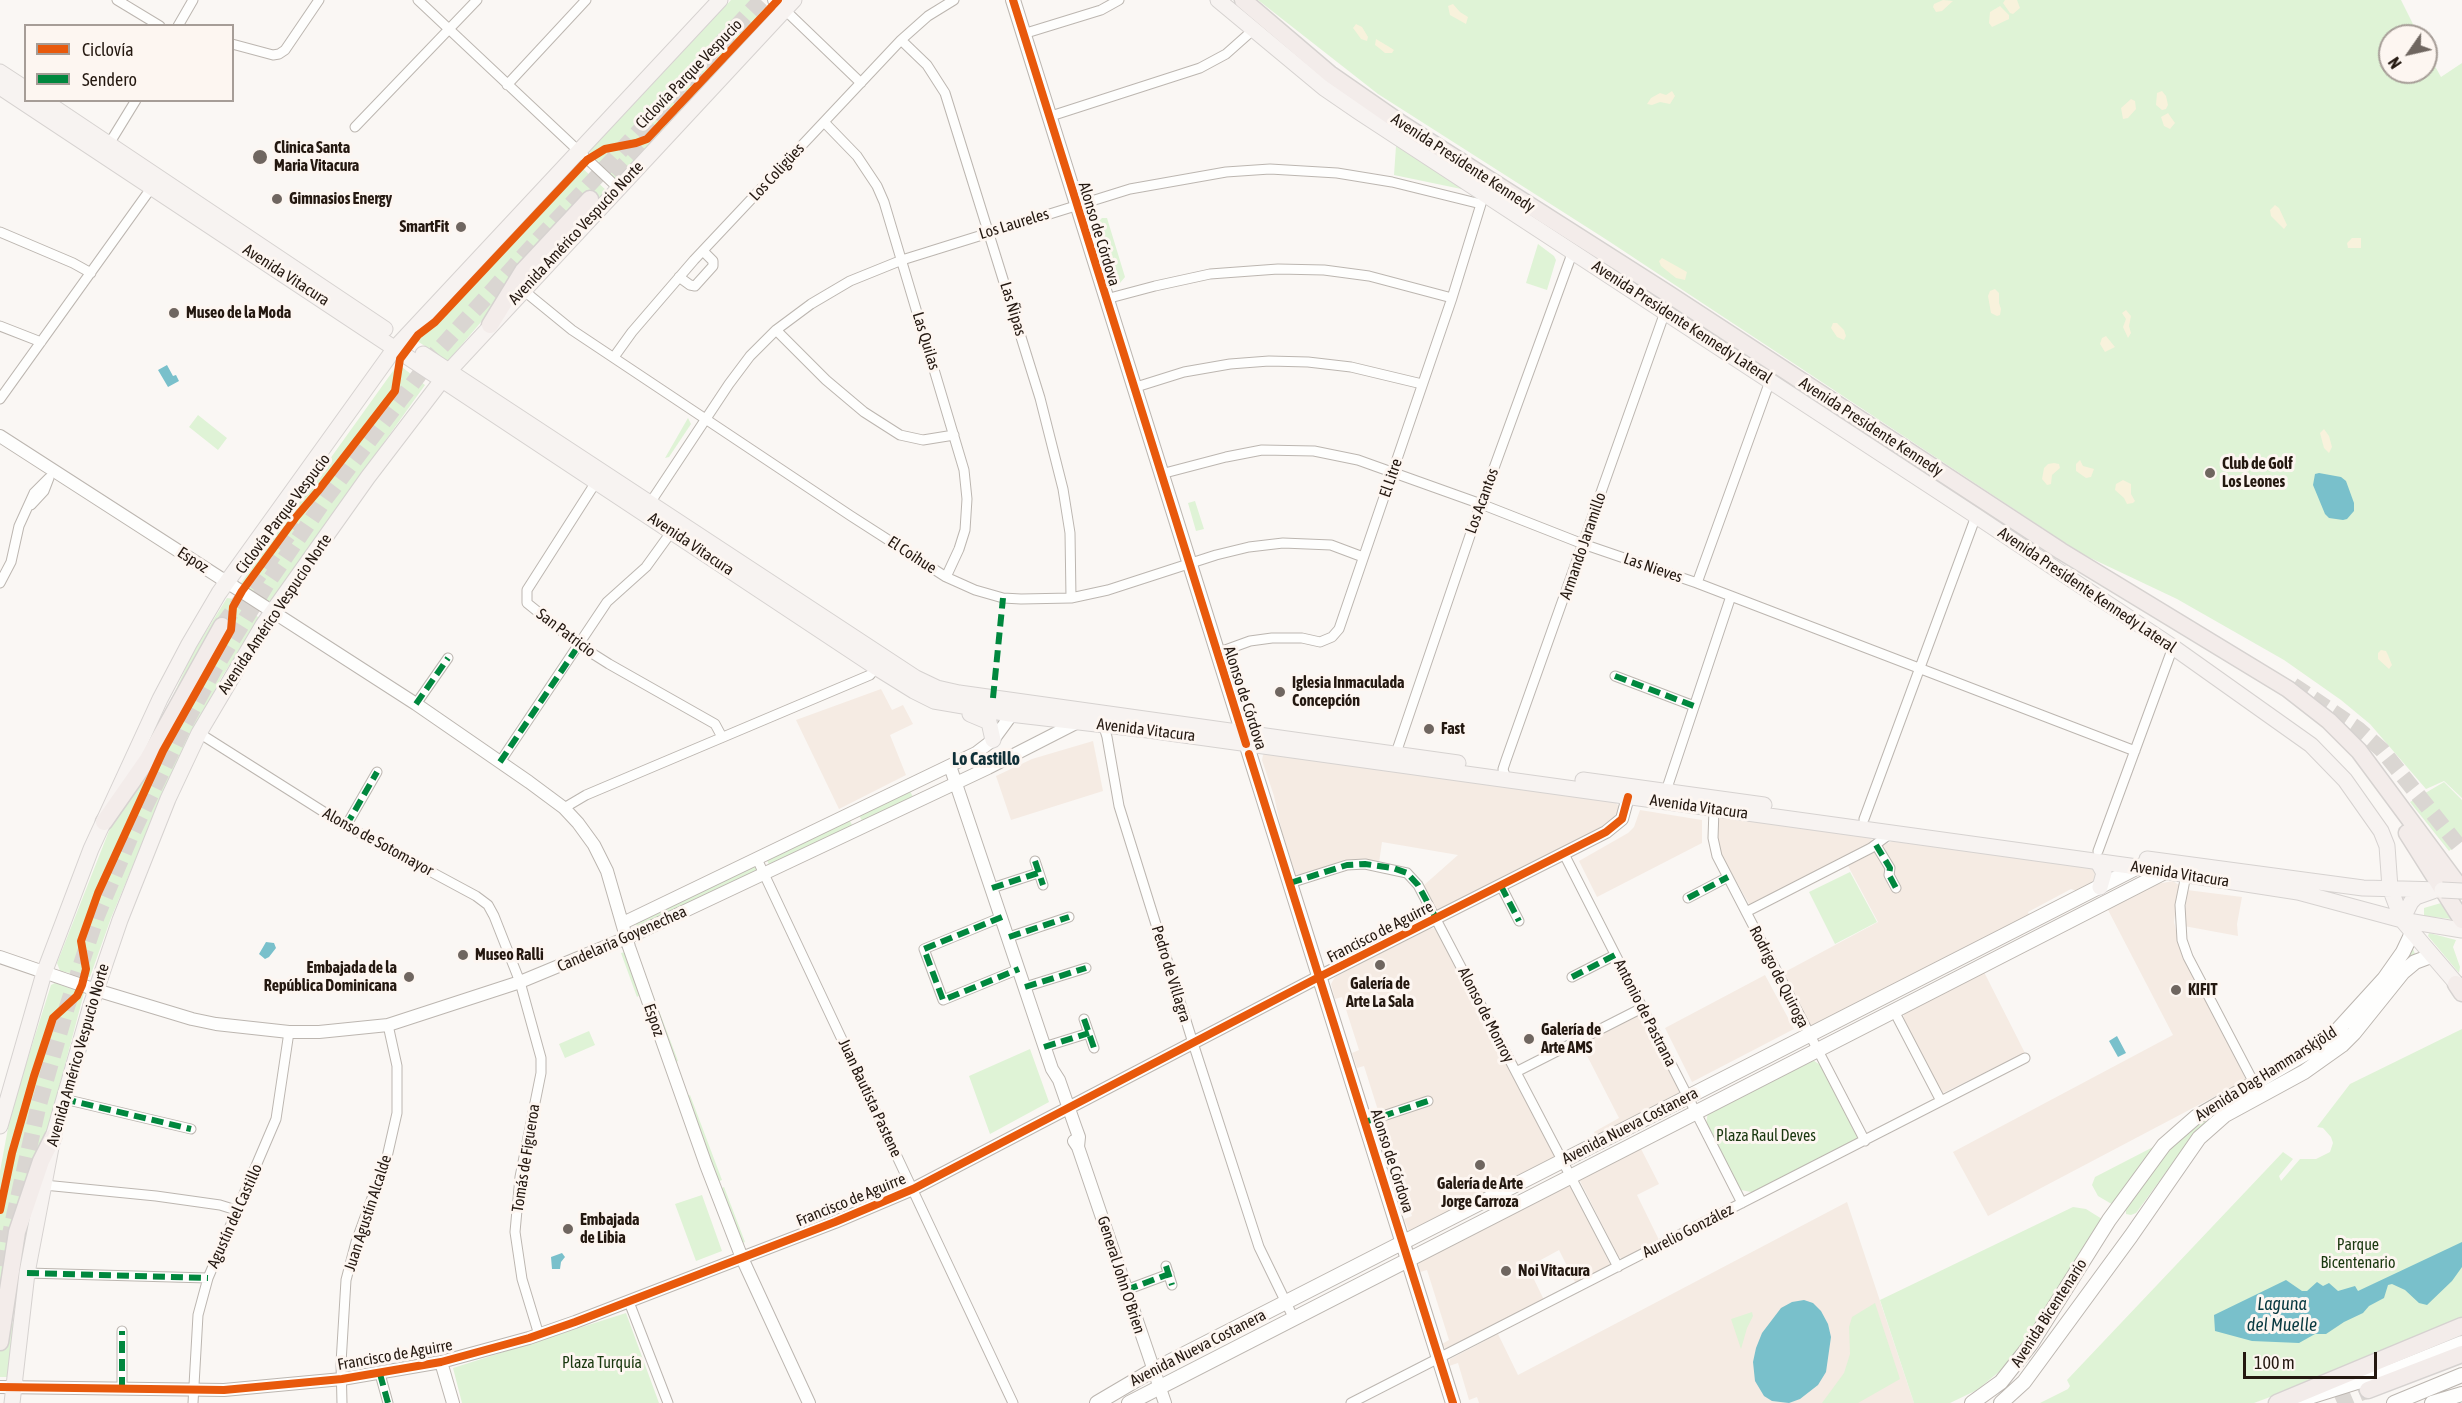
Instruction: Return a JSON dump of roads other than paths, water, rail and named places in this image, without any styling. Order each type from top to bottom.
[{"type":"highway","name":"Avenida Presidente Kennedy","points":[[1243,0],[1330,74],[1412,131],[1667,293],[2061,551],[2273,679],[2311,706],[2345,735],[2373,769],[2462,891]]},
{"type":"highway","points":[[490,326],[523,271],[590,199]]},
{"type":"highway","points":[[104,822],[148,759],[222,626]]},
{"type":"highway","points":[[2273,679],[2326,729],[2372,784],[2418,850],[2459,926]]},
{"type":"highway","points":[[0,1342],[17,1232],[41,1161],[53,1137]]},
{"type":"highway","points":[[2277,1403],[2462,1326]]},
{"type":"highway","points":[[2462,1354],[2369,1394],[2462,1363]]},
{"type":"main road","points":[[0,1126],[5,1086],[44,973],[104,822],[178,664],[227,582],[399,344],[720,0]]},
{"type":"main road","name":"Alonso de Córdova","points":[[1013,0],[1453,1403]]},
{"type":"main road","name":"Avenida Presidente Kennedy Lateral","points":[[1218,0],[1324,88],[1976,516],[2173,647],[2292,730],[2322,754],[2381,831],[2387,846],[2390,888],[2402,920],[2460,989]]},
{"type":"main road","name":"Avenida Américo Vespucio Norte","points":[[8,1392],[53,1137],[96,990],[134,881],[199,733],[220,695],[273,612],[369,477],[446,375],[784,3]]},
{"type":"main road","points":[[0,72],[24,88]]},
{"type":"main road","name":"Avenida Vitacura","points":[[0,87],[152,188],[650,503],[879,662],[924,696],[951,705],[1010,714],[1396,753],[1628,797],[2078,858],[2096,856],[2137,867],[2166,867],[2186,875],[2298,892],[2402,920],[2459,926]]},
{"type":"main road","name":"Avenida Vitacura","points":[[46,102],[399,344]]},
{"type":"main road","points":[[1481,204],[1523,219]]},
{"type":"main road","name":"Avenida Vitacura","points":[[446,375],[601,485],[672,531],[879,662],[944,691],[1244,738],[1505,774],[1666,791],[1864,819],[2166,867],[2363,888],[2462,891]]},
{"type":"main road","points":[[601,485],[618,490],[642,505],[650,503]]},
{"type":"main road","points":[[951,705],[989,722],[993,740]]},
{"type":"main road","points":[[1651,800],[1660,797],[1666,791]]},
{"type":"main road","points":[[2096,856],[2104,873],[2100,887]]},
{"type":"main road","points":[[2363,888],[2380,877],[2389,864]]},
{"type":"main road","name":"Avenida Nueva Costanera","points":[[1097,1403],[1153,1370],[2137,867]]},
{"type":"main road","name":"Avenida Nueva Costanera","points":[[1128,1403],[1997,958],[2166,867]]},
{"type":"main road","points":[[2402,920],[2416,897],[2432,890]]},
{"type":"main road","name":"Avenida Dag Hammarskjöld","points":[[2115,1212],[2173,1136],[2196,1117],[2310,1051],[2345,1024],[2384,979],[2403,952],[2412,933]]},
{"type":"main road","points":[[1984,946],[1992,950],[1997,958]]},
{"type":"main road","name":"Avenida Dag Hammarskjöld","points":[[2136,1228],[2184,1156],[2213,1124],[2225,1115],[2311,1068],[2342,1045],[2403,972],[2415,962],[2431,956]]},
{"type":"main road","name":"Avenida Bicentenario","points":[[1971,1403],[2001,1382],[2025,1352],[2115,1212]]},
{"type":"main road","name":"Avenida Bicentenario","points":[[2001,1403],[2024,1382],[2136,1228]]},
{"type":"main road","points":[[2289,1403],[2392,1371],[2462,1343]]},
{"type":"main road","points":[[2394,1403],[2462,1375]]},
{"type":"main road","points":[[2432,1403],[2462,1394]]},
{"type":"street","points":[[117,0],[157,24]]},
{"type":"street","points":[[179,24],[193,0]]},
{"type":"street","points":[[234,45],[273,55],[279,54],[285,50],[319,0]]},
{"type":"street","points":[[418,0],[618,188]]},
{"type":"street","points":[[356,127],[477,0]]},
{"type":"street","points":[[507,85],[586,0]]},
{"type":"street","name":"Los Coligües","points":[[614,357],[679,277],[901,40],[928,16],[954,0]]},
{"type":"street","points":[[1023,34],[1101,10],[1119,0]]},
{"type":"street","points":[[784,3],[861,83]]},
{"type":"street","points":[[1048,117],[1200,68],[1226,54],[1253,30]]},
{"type":"street","name":"Las Ñipas","points":[[901,40],[927,65],[942,87],[1054,444],[1070,532],[1071,598]]},
{"type":"street","points":[[109,144],[135,102]]},
{"type":"street","name":"Las Quilas","points":[[824,122],[857,156],[877,186],[902,260],[954,435],[966,483],[966,518],[959,549],[946,577]]},
{"type":"street","name":"Los Laureles","points":[[650,503],[750,356],[777,330],[811,304],[850,281],[902,260],[1130,189],[1226,172],[1270,169],[1315,171],[1359,177],[1481,204]]},
{"type":"street","points":[[0,399],[152,188]]},
{"type":"street","name":"El Litre","points":[[1217,653],[1265,639],[1286,637],[1320,642],[1332,637],[1341,625],[1452,298],[1481,204]]},
{"type":"street","points":[[0,232],[46,250],[91,273]]},
{"type":"street","points":[[679,277],[695,286],[713,266],[713,261],[703,251]]},
{"type":"street","name":"Los Acantos","points":[[1396,753],[1481,504],[1573,251]]},
{"type":"street","points":[[1106,299],[1155,285],[1210,274],[1278,269],[1324,270],[1369,276],[1452,298]]},
{"type":"street","name":"El Coihue","points":[[523,290],[572,330],[946,577],[966,587],[1003,598],[1038,600],[1071,598],[1108,590],[1188,563],[1249,547],[1283,543],[1331,545],[1363,558]]},
{"type":"street","name":"Armando Jaramillo","points":[[1505,774],[1665,312]]},
{"type":"street","points":[[0,326],[41,342]]},
{"type":"street","points":[[777,330],[834,387],[864,412],[900,435],[923,440],[954,435]]},
{"type":"street","points":[[1134,388],[1184,372],[1230,364],[1279,361],[1351,367],[1422,384]]},
{"type":"street","points":[[1697,583],[1770,381]]},
{"type":"street","name":"Espoz","points":[[0,436],[51,474],[227,582],[416,704],[564,808],[586,834],[600,857],[612,885],[626,938],[675,1082],[742,1258],[809,1403]]},
{"type":"street","name":"Las Nieves","points":[[1161,474],[1244,453],[1280,449],[1329,453],[1394,472],[1584,544],[1697,583],[2135,750]]},
{"type":"street","points":[[0,583],[11,562],[19,526],[38,488],[51,474]]},
{"type":"street","name":"San Patricio","points":[[601,485],[525,596],[530,606],[579,645],[715,724],[722,737]]},
{"type":"street","points":[[1864,819],[1976,516]]},
{"type":"street","points":[[500,762],[607,602],[646,567],[672,531]]},
{"type":"street","points":[[1666,791],[1731,596]]},
{"type":"street","points":[[2096,856],[2173,647]]},
{"type":"street","points":[[416,704],[448,658]]},
{"type":"street","points":[[564,808],[586,795],[870,675],[879,662]]},
{"type":"street","points":[[1615,676],[1694,706]]},
{"type":"street","name":"Candelaria Goyenechea","points":[[623,923],[963,760],[993,740],[1010,714],[1026,703]]},
{"type":"street","name":"Candelaria Goyenechea","points":[[0,957],[96,990],[216,1024],[289,1032],[355,1030],[388,1025],[520,982],[626,938],[942,790],[1078,722]]},
{"type":"street","name":"Pedro de Villagra","points":[[1103,724],[1119,806],[1193,1043],[1259,1247],[1294,1319]]},
{"type":"street","name":"Alonso de Sotomayor","points":[[199,733],[346,826],[476,896],[488,905],[520,982]]},
{"type":"street","points":[[963,760],[960,769],[962,773],[971,776]]},
{"type":"street","name":"General John O'Brien","points":[[950,766],[1052,1069],[1052,1082],[1065,1109],[1073,1140],[1078,1147],[1165,1403]]},
{"type":"street","points":[[346,826],[377,772]]},
{"type":"street","points":[[935,774],[945,780],[942,790]]},
{"type":"street","name":"Francisco de Aguirre","points":[[8,1392],[122,1389],[193,1397],[224,1390],[380,1374],[441,1362],[539,1335],[629,1302],[913,1190],[1319,977],[1616,826],[1622,819],[1628,797]]},
{"type":"street","name":"Rodrigo de Quiroga","points":[[1714,809],[1712,828],[1714,848],[1864,1140]]},
{"type":"street","points":[[845,816],[853,832]]},
{"type":"street","points":[[1746,912],[1876,845],[1891,832]]},
{"type":"street","points":[[1876,845],[1890,868],[1889,875],[1896,888]]},
{"type":"street","name":"Antonio de Pastrana","points":[[1564,854],[1742,1203]]},
{"type":"street","name":"Juan Bautista Pastene","points":[[757,859],[1013,1403]]},
{"type":"street","points":[[1035,861],[1043,885]]},
{"type":"street","name":"Alonso de Monroy","points":[[1290,882],[1347,865],[1365,864],[1393,868],[1407,873],[1418,885],[1618,1267]]},
{"type":"street","points":[[992,888],[1038,873]]},
{"type":"street","points":[[2186,875],[2180,905],[2182,940],[2188,957],[2254,1083]]},
{"type":"street","points":[[1688,898],[1728,877]]},
{"type":"street","points":[[1501,886],[1519,921]]},
{"type":"street","points":[[1002,917],[924,949],[943,1000],[1019,969]]},
{"type":"street","points":[[1009,937],[1069,917]]},
{"type":"street","points":[[1572,977],[1615,955]]},
{"type":"street","points":[[1025,987],[1086,968]]},
{"type":"street","name":"Tomás de Figueroa","points":[[520,982],[538,1042],[541,1066],[520,1177],[515,1232],[522,1279],[539,1335]]},
{"type":"street","points":[[1516,1072],[1642,1008]]},
{"type":"street","points":[[1894,1011],[1941,1101]]},
{"type":"street","points":[[1084,1019],[1094,1048]]},
{"type":"street","name":"Juan Agustín Alcalde","points":[[342,1403],[346,1280],[356,1242],[387,1157],[397,1113],[397,1066],[388,1025]]},
{"type":"street","name":"Agustín del Castillo","points":[[193,1397],[198,1315],[208,1278],[276,1119],[289,1032]]},
{"type":"street","points":[[1044,1047],[1089,1033]]},
{"type":"street","name":"Aurelio González","points":[[1351,1403],[2025,1058]]},
{"type":"street","points":[[64,1099],[190,1129]]},
{"type":"street","points":[[1365,1122],[1428,1101]]},
{"type":"street","points":[[44,1185],[220,1204],[236,1210]]},
{"type":"street","points":[[1126,1290],[1168,1270],[1172,1284]]},
{"type":"street","points":[[27,1274],[208,1278]]},
{"type":"street","points":[[629,1302],[668,1403]]},
{"type":"street","points":[[122,1331],[122,1389]]},
{"type":"street","points":[[441,1362],[453,1403]]},
{"type":"street","points":[[380,1374],[388,1403]]},
{"type":"water","points":[[167,365],[179,381],[168,387],[158,370]]},
{"type":"water","points":[[2315,474],[2341,477],[2346,481],[2354,503],[2354,511],[2347,519],[2329,518],[2325,514],[2313,485]]},
{"type":"water","points":[[266,942],[274,943],[276,948],[265,959],[259,954]]},
{"type":"water","points":[[2117,1036],[2126,1053],[2118,1057],[2109,1041]]},
{"type":"water","name":"Laguna del Muelle","points":[[2462,1242],[2462,1267],[2452,1281],[2427,1305],[2419,1303],[2405,1290],[2392,1284],[2388,1285],[2384,1298],[2369,1306],[2363,1313],[2326,1334],[2315,1334],[2299,1343],[2252,1341],[2215,1331],[2214,1315],[2286,1280],[2302,1291],[2307,1291],[2317,1282],[2323,1286],[2329,1283],[2338,1291],[2355,1286],[2358,1291]]},
{"type":"water","points":[[562,1253],[565,1257],[560,1269],[552,1269],[551,1257]]},
{"type":"water","points":[[1804,1300],[1813,1303],[1821,1311],[1828,1324],[1831,1337],[1826,1372],[1818,1385],[1800,1399],[1789,1403],[1772,1401],[1764,1396],[1755,1381],[1753,1362],[1756,1348],[1762,1333],[1781,1308],[1792,1302]]},
{"type":"tunnel","points":[[8,1243],[38,1108],[67,1007],[97,916],[131,836],[215,668],[267,584],[326,498],[435,354],[761,0]]},
{"type":"tunnel","points":[[614,175],[762,24]]},
{"type":"tunnel","points":[[222,626],[297,523]]},
{"type":"tunnel","points":[[2293,685],[2358,729],[2382,750],[2462,850]]},
{"type":"tunnel","points":[[0,1266],[6,1231]]},
{"type":"tunnel","points":[[2337,1403],[2368,1390]]},
{"type":"place","name":"Clinica Santa Maria Vitacura","points":[[260,157]]},
{"type":"place","name":"Gimnasios Energy","points":[[277,199]]},
{"type":"place","name":"SmartFit","points":[[461,227]]},
{"type":"place","name":"Museo de la Moda","points":[[174,313]]},
{"type":"place","name":"Club de Golf Los Leones","points":[[2210,473]]},
{"type":"place","name":"Iglesia Inmaculada Concepción","points":[[1280,692]]},
{"type":"place","name":"Fast","points":[[1429,729]]},
{"type":"place","name":"Museo Ralli","points":[[463,955]]},
{"type":"place","name":"Galería de Arte La Sala","points":[[1380,965]]},
{"type":"place","name":"Embajada de la República Dominicana","points":[[409,977]]},
{"type":"place","name":"KIFIT","points":[[2176,990]]},
{"type":"place","name":"Galería de Arte AMS","points":[[1529,1039]]},
{"type":"place","name":"Galería de Arte Jorge Carroza","points":[[1480,1165]]},
{"type":"place","name":"Embajada de Libia","points":[[568,1229]]},
{"type":"place","name":"Noi Vitacura","points":[[1506,1271]]},
{"type":"district","name":"Lo Castillo","points":[[986,759]]},
{"type":"park label","name":"Plaza Raul Deves","points":[[1766,1136]]},
{"type":"park label","name":"Parque Bicentenario","points":[[2358,1254]]},
{"type":"park label","name":"Plaza Turquía","points":[[602,1363]]}]
